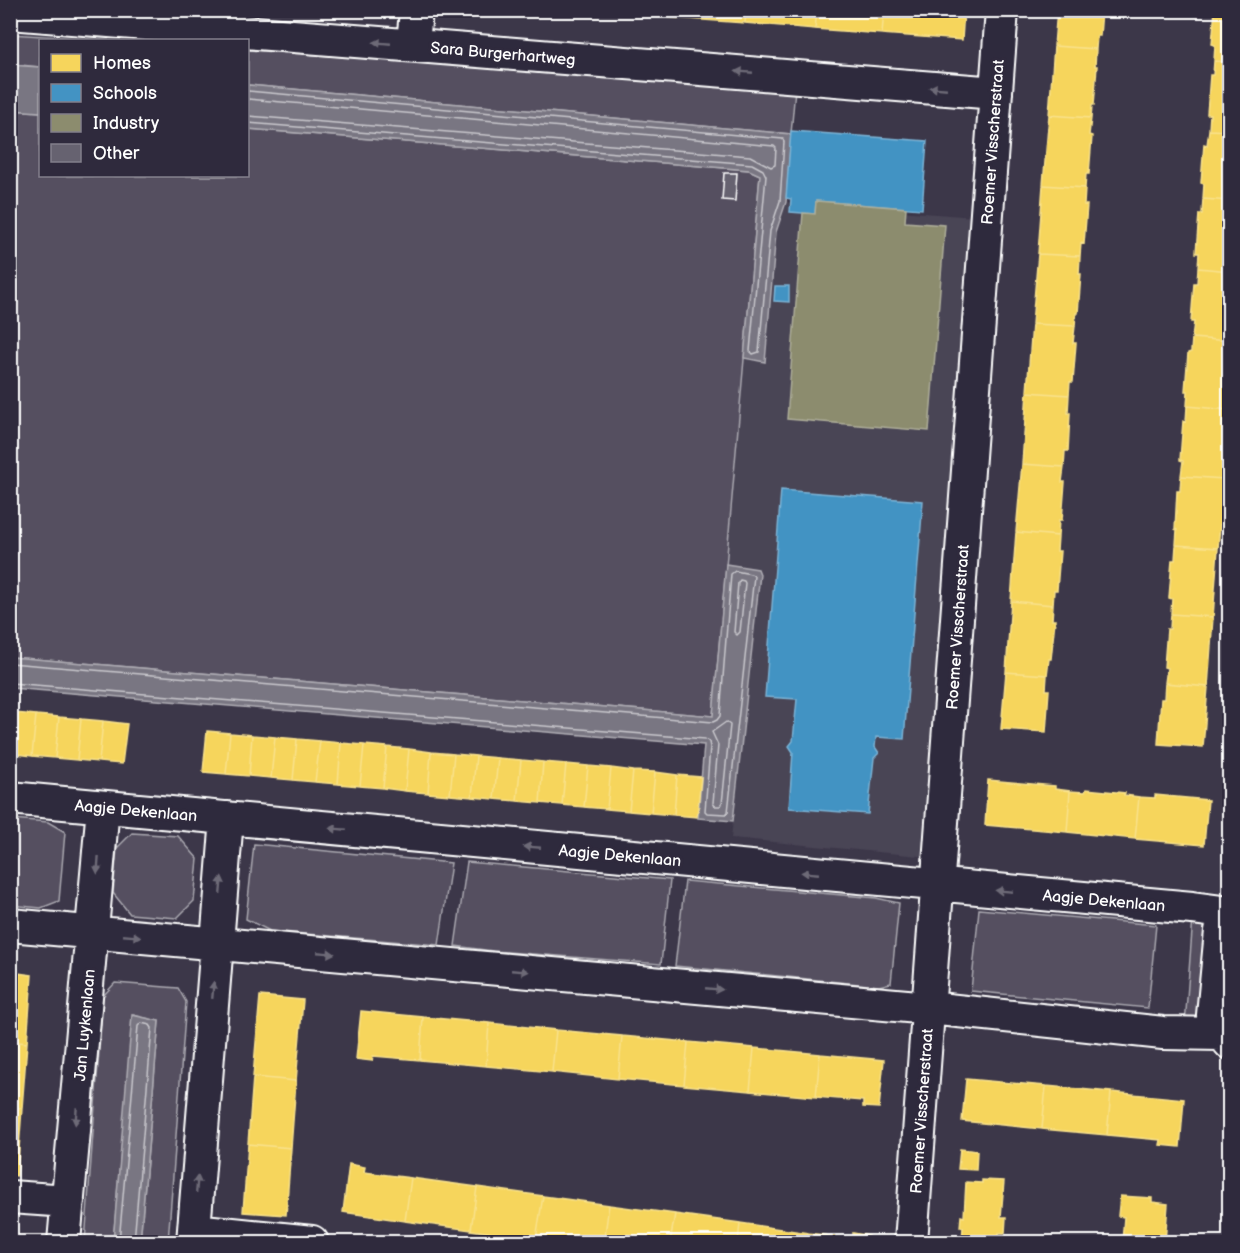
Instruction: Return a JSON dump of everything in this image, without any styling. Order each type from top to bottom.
[{"type":"street","points":[[413,45],[416,10]]},
{"type":"street","name":"Roemer Visscherstraat","points":[[911,1242],[1002,10]]},
{"type":"street","name":"Sara Burgerhartweg","points":[[16,12],[996,93]]},
{"type":"street","name":"Aagje Dekenlaan","points":[[10,798],[1230,913]]},
{"type":"street","name":"Jan Luykenlaan","points":[[64,1242],[103,807]]},
{"type":"street","points":[[226,818],[193,1236],[312,1242]]},
{"type":"street","points":[[1225,1039],[1215,1024],[1213,1015],[1221,931],[1230,918]]},
{"type":"street","points":[[10,925],[929,1008],[1225,1039]]},
{"type":"street","points":[[10,1197],[68,1201]]},
{"type":"shaded area","points":[[10,34],[92,39],[39,39],[39,67],[11,64]]},
{"type":"shaded area","points":[[249,50],[795,89],[791,134],[249,85]]},
{"type":"shaded area","points":[[10,110],[39,112],[39,177],[249,177],[249,129],[749,170],[760,175],[713,716],[11,657]]},
{"type":"shaded area","points":[[786,202],[987,218],[940,858],[731,838],[760,574],[757,569],[726,564],[744,358],[764,362],[776,232]]},
{"type":"shaded area","points":[[11,819],[48,822],[65,832],[59,901],[41,908],[11,905]]},
{"type":"shaded area","points":[[132,833],[178,836],[198,859],[194,901],[177,918],[130,914],[113,893],[117,848]]},
{"type":"shaded area","points":[[254,844],[451,863],[439,945],[270,931],[246,919]]},
{"type":"shaded area","points":[[467,862],[670,880],[661,964],[455,946]]},
{"type":"shaded area","points":[[685,881],[876,898],[899,903],[891,983],[879,986],[675,966]]},
{"type":"shaded area","points":[[979,909],[1156,925],[1148,1008],[971,991]]},
{"type":"shaded area","points":[[1193,918],[1209,923],[1203,1017],[1185,1025]]},
{"type":"shaded area","points":[[115,983],[178,988],[186,1002],[168,1242],[140,1242],[159,1021],[133,1015],[113,1242],[85,1242],[103,996]]},
{"type":"water","points":[[10,65],[39,67],[39,112],[11,110]]},
{"type":"water","points":[[249,85],[791,134],[786,202],[776,232],[765,362],[744,358],[760,175],[749,170],[249,129]]},
{"type":"water","points":[[726,564],[758,569],[760,574],[733,821],[698,818],[704,745],[11,688],[11,657],[713,716]]},
{"type":"water","points":[[132,1015],[159,1021],[140,1242],[113,1242]]},
{"type":"building: Homes","points":[[464,10],[506,10],[506,14]]},
{"type":"building: Homes","points":[[606,10],[675,10],[675,18],[606,12]]},
{"type":"building: Homes","points":[[675,10],[746,10],[745,23],[675,18]]},
{"type":"building: Homes","points":[[746,10],[817,10],[815,29],[745,23]]},
{"type":"building: Homes","points":[[817,10],[884,10],[882,34],[815,29]]},
{"type":"building: Homes","points":[[884,10],[964,10],[962,40],[882,34]]},
{"type":"building: Homes","points":[[1057,10],[1102,10],[1100,36],[1097,36],[1096,49],[1054,46]]},
{"type":"building: Homes","points":[[1215,10],[1230,10],[1230,62],[1214,61],[1215,45],[1212,44]]},
{"type":"building: Homes","points":[[1054,46],[1096,49],[1095,66],[1097,66],[1091,118],[1049,115]]},
{"type":"building: Homes","points":[[1214,61],[1230,62],[1230,131],[1209,130],[1210,114],[1207,114],[1210,75],[1213,75]]},
{"type":"building: Homes","points":[[1049,115],[1091,118],[1089,174],[1086,174],[1085,188],[1043,185]]},
{"type":"building: Homes","points":[[1209,130],[1230,131],[1230,201],[1203,199],[1204,184],[1201,183],[1204,144],[1207,145]]},
{"type":"building: Homes","points":[[1043,185],[1085,188],[1084,205],[1087,205],[1084,244],[1081,243],[1080,256],[1038,254]]},
{"type":"building: Homes","points":[[1203,199],[1230,201],[1230,271],[1198,268],[1199,253],[1196,253],[1199,214],[1202,214]]},
{"type":"building: Homes","points":[[1038,254],[1080,256],[1079,274],[1081,274],[1075,326],[1032,324]]},
{"type":"building: Homes","points":[[1198,268],[1230,271],[1230,341],[1192,338],[1194,283],[1197,283]]},
{"type":"building: Homes","points":[[1032,324],[1075,326],[1073,382],[1070,382],[1069,395],[1027,392]]},
{"type":"building: Homes","points":[[1192,338],[1230,341],[1229,410],[1187,406],[1188,391],[1185,391],[1188,353],[1191,352]]},
{"type":"building: Homes","points":[[1027,392],[1069,395],[1068,451],[1065,451],[1064,467],[1022,464]]},
{"type":"building: Homes","points":[[1187,406],[1229,410],[1224,479],[1181,476],[1183,421],[1186,422]]},
{"type":"building: Homes","points":[[1022,464],[1064,467],[1062,520],[1059,520],[1058,536],[1016,532]]},
{"type":"building: Homes","points":[[1181,476],[1224,479],[1218,548],[1176,545],[1177,491],[1180,491]]},
{"type":"building: Homes","points":[[1016,532],[1058,536],[1057,551],[1060,551],[1057,590],[1054,590],[1053,605],[1011,601]]},
{"type":"building: Homes","points":[[1176,545],[1218,548],[1213,617],[1171,614],[1172,599],[1169,598],[1172,560],[1175,560]]},
{"type":"building: Homes","points":[[1011,601],[1053,605],[1052,620],[1055,620],[1047,675],[1006,672]]},
{"type":"building: Homes","points":[[1171,614],[1213,617],[1208,687],[1165,683],[1167,629],[1170,629]]},
{"type":"building: Homes","points":[[1006,672],[1047,675],[1046,690],[1049,690],[1046,732],[1001,729]]},
{"type":"building: Homes","points":[[1165,683],[1208,687],[1203,747],[1158,744],[1161,699],[1164,699]]},
{"type":"building: Homes","points":[[10,713],[14,713],[10,748]]},
{"type":"building: Homes","points":[[14,713],[36,715],[32,756],[10,753]]},
{"type":"building: Homes","points":[[36,715],[59,717],[55,758],[32,756]]},
{"type":"building: Homes","points":[[59,717],[81,719],[77,760],[55,758]]},
{"type":"building: Homes","points":[[81,719],[103,721],[99,762],[77,760]]},
{"type":"building: Homes","points":[[103,721],[127,724],[122,764],[99,762]]},
{"type":"building: Homes","points":[[207,731],[230,733],[226,774],[203,772]]},
{"type":"building: Homes","points":[[230,733],[252,735],[249,776],[226,774]]},
{"type":"building: Homes","points":[[252,735],[275,737],[271,778],[249,776]]},
{"type":"building: Homes","points":[[275,737],[297,739],[293,780],[271,778]]},
{"type":"building: Homes","points":[[297,739],[320,741],[315,782],[293,780]]},
{"type":"building: Homes","points":[[320,741],[341,743],[338,784],[315,782]]},
{"type":"building: Homes","points":[[341,743],[364,745],[360,786],[338,784]]},
{"type":"building: Homes","points":[[364,745],[387,747],[383,788],[360,786]]},
{"type":"building: Homes","points":[[387,747],[409,749],[405,791],[383,788]]},
{"type":"building: Homes","points":[[409,749],[431,752],[428,793],[405,791]]},
{"type":"building: Homes","points":[[431,752],[454,754],[450,795],[428,793]]},
{"type":"building: Homes","points":[[454,754],[476,756],[472,797],[450,795]]},
{"type":"building: Homes","points":[[476,756],[498,758],[494,799],[472,797]]},
{"type":"building: Homes","points":[[498,758],[521,760],[517,801],[494,799]]},
{"type":"building: Homes","points":[[521,760],[543,762],[540,803],[517,801]]},
{"type":"building: Homes","points":[[543,762],[566,764],[562,805],[540,803]]},
{"type":"building: Homes","points":[[566,764],[588,766],[584,807],[562,805]]},
{"type":"building: Homes","points":[[588,766],[611,768],[607,809],[584,807]]},
{"type":"building: Homes","points":[[611,768],[633,771],[629,811],[607,809]]},
{"type":"building: Homes","points":[[633,771],[655,772],[651,813],[629,811]]},
{"type":"building: Homes","points":[[655,772],[677,775],[674,815],[651,813]]},
{"type":"building: Homes","points":[[677,775],[701,777],[697,817],[674,815]]},
{"type":"building: Homes","points":[[988,780],[1055,786],[1055,789],[1070,791],[1067,832],[985,825]]},
{"type":"building: Homes","points":[[1086,789],[1125,793],[1124,795],[1139,797],[1135,839],[1067,832],[1070,791],[1085,792]]},
{"type":"building: Homes","points":[[1155,795],[1208,800],[1204,845],[1135,839],[1139,797],[1155,798]]},
{"type":"building: Homes","points":[[10,972],[32,975],[27,1043],[10,1041]]},
{"type":"building: Homes","points":[[260,996],[303,1000],[296,1081],[253,1077]]},
{"type":"building: Homes","points":[[361,1011],[423,1017],[420,1060],[373,1056],[372,1061],[356,1059]]},
{"type":"building: Homes","points":[[423,1017],[489,1023],[486,1066],[420,1060]]},
{"type":"building: Homes","points":[[489,1023],[556,1030],[552,1072],[486,1066]]},
{"type":"building: Homes","points":[[556,1030],[622,1036],[618,1079],[552,1072]]},
{"type":"building: Homes","points":[[622,1036],[688,1042],[684,1085],[618,1079]]},
{"type":"building: Homes","points":[[10,1041],[27,1043],[22,1108],[10,1108]]},
{"type":"building: Homes","points":[[688,1042],[754,1048],[750,1091],[684,1085]]},
{"type":"building: Homes","points":[[754,1048],[820,1054],[816,1097],[750,1091]]},
{"type":"building: Homes","points":[[820,1054],[884,1060],[879,1108],[863,1107],[863,1101],[816,1097]]},
{"type":"building: Homes","points":[[253,1077],[296,1081],[291,1148],[248,1144]]},
{"type":"building: Homes","points":[[966,1079],[1046,1086],[1042,1129],[962,1121]]},
{"type":"building: Homes","points":[[1046,1086],[1111,1092],[1107,1135],[1042,1129]]},
{"type":"building: Homes","points":[[1111,1092],[1184,1099],[1180,1147],[1160,1145],[1161,1140],[1107,1135]]},
{"type":"building: Homes","points":[[10,1108],[22,1108],[17,1176],[10,1175]]},
{"type":"building: Homes","points":[[248,1144],[291,1148],[286,1215],[243,1212]]},
{"type":"building: Homes","points":[[960,1149],[977,1151],[976,1170],[958,1169]]},
{"type":"building: Homes","points":[[349,1164],[365,1167],[364,1172],[411,1178],[405,1221],[343,1212]]},
{"type":"building: Homes","points":[[411,1178],[477,1187],[471,1230],[405,1221]]},
{"type":"building: Homes","points":[[982,1180],[1004,1181],[1001,1217],[1006,1217],[1005,1233],[999,1233],[999,1242],[962,1242],[963,1227],[960,1227],[961,1216],[964,1217],[966,1182],[982,1183]]},
{"type":"building: Homes","points":[[477,1187],[543,1196],[536,1239],[471,1230]]},
{"type":"building: Homes","points":[[543,1196],[609,1205],[604,1242],[561,1242],[536,1239]]},
{"type":"building: Homes","points":[[1120,1196],[1152,1198],[1152,1202],[1168,1204],[1165,1242],[1122,1242],[1124,1217],[1118,1216]]},
{"type":"building: Homes","points":[[609,1205],[675,1214],[670,1242],[604,1242]]},
{"type":"building: Homes","points":[[675,1214],[740,1223],[738,1242],[670,1242]]},
{"type":"building: Homes","points":[[740,1223],[808,1233],[807,1242],[738,1242]]},
{"type":"building: Homes","points":[[808,1233],[853,1239],[853,1233],[869,1236],[868,1242],[807,1242]]},
{"type":"building: Schools","points":[[791,131],[927,141],[922,209],[816,201],[815,214],[790,212],[791,199],[786,198]]},
{"type":"building: Schools","points":[[775,286],[789,286],[789,302],[774,301]]},
{"type":"building: Schools","points":[[781,490],[923,501],[904,739],[876,737],[875,747],[879,753],[874,758],[868,814],[789,808],[793,752],[789,746],[793,741],[797,699],[765,697]]},
{"type":"building: Industry","points":[[816,201],[906,208],[905,222],[945,225],[929,431],[787,419],[803,213],[815,214]]},
{"type":"building: Other","points":[[724,173],[737,173],[735,201],[722,200]]}]
